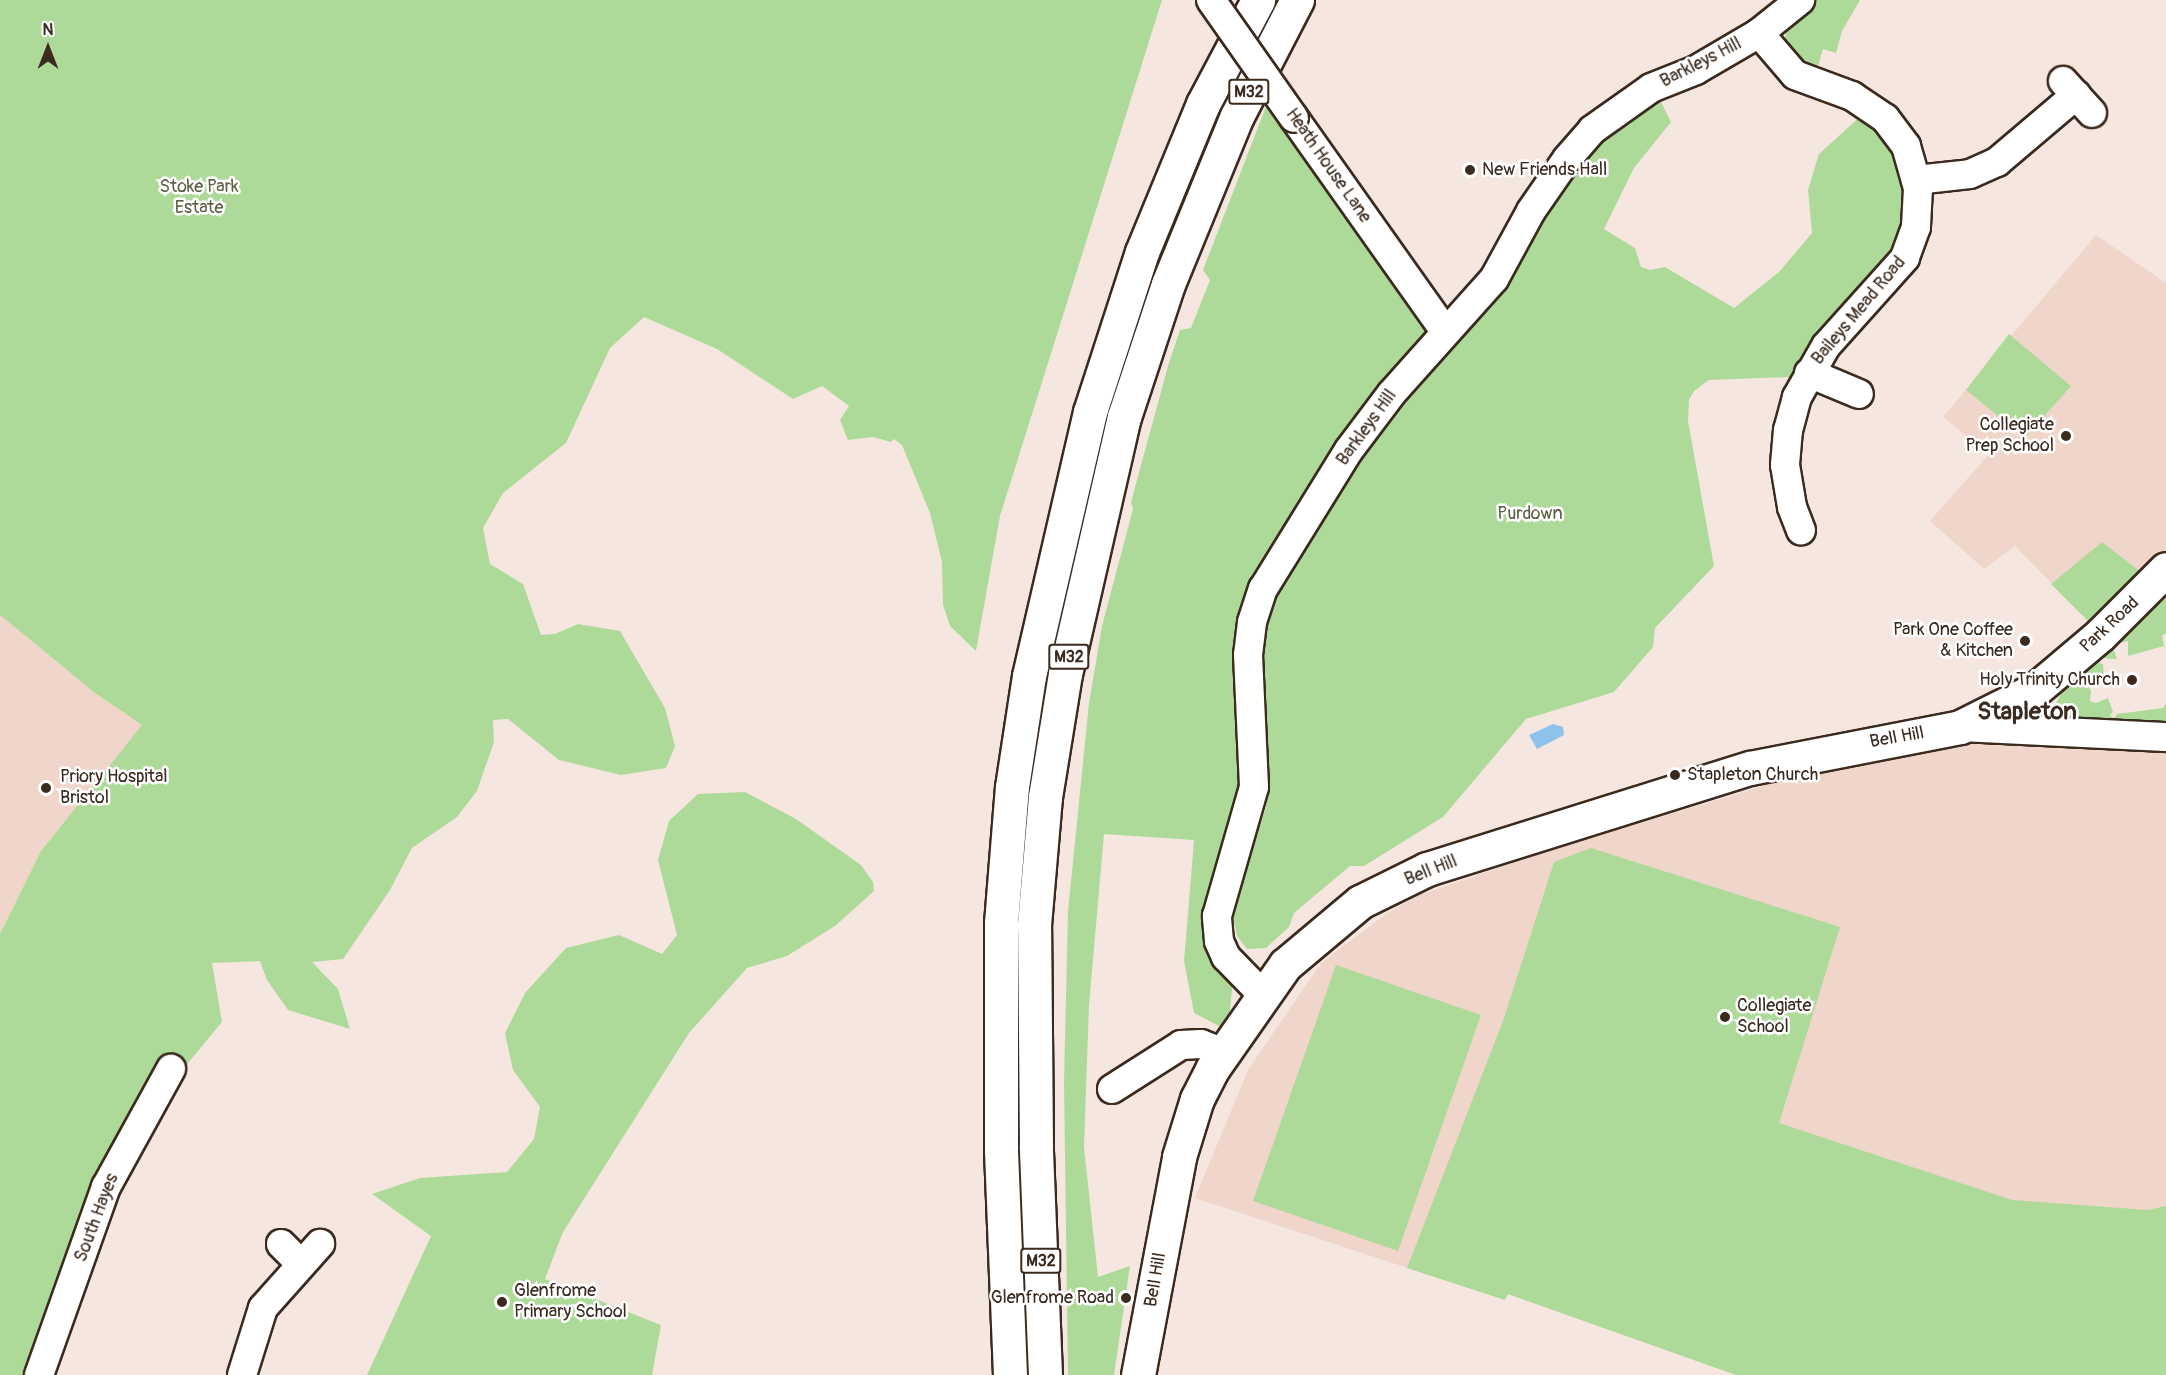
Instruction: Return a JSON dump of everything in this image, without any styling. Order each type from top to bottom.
[{"type":"main road","name":"M32","points":[[1010,1375],[1001,1150],[1001,923],[1012,787],[1029,676],[1090,412],[1142,252],[1203,104],[1258,0]]},
{"type":"main road","name":"M32","points":[[1045,1375],[1036,1146],[1035,925],[1045,797],[1065,674],[1124,417],[1168,284],[1237,116],[1297,0]]},
{"type":"main road","name":"Park Road","points":[[2022,697],[2077,656],[2166,569]]},
{"type":"main road","name":"Bell Hill","points":[[1138,1375],[1179,1157],[1197,1099],[1224,1053],[1286,965],[1360,902],[1427,869],[1750,768],[1872,741],[1960,727],[2022,697]]},
{"type":"street","name":"Heath House Lane","points":[[1210,0],[1445,331]]},
{"type":"street","name":"Barkleys Hill","points":[[1263,995],[1226,957],[1217,923],[1218,903],[1249,815],[1254,787],[1248,655],[1255,614],[1278,562],[1349,450],[1445,331],[1494,279],[1531,211],[1567,159],[1592,130],[1651,88],[1696,70],[1759,33],[1800,0]]},
{"type":"street","name":"Baileys Mead Road","points":[[1759,33],[1795,75],[1852,96],[1885,118],[1906,146],[1917,180],[1916,227],[1905,258],[1838,332],[1809,373],[1797,397],[1786,446],[1787,483],[1806,534]]},
{"type":"street","points":[[1917,180],[1962,176],[1997,162],[2077,96]]},
{"type":"street","name":"Baileys Mead Road","points":[[1809,373],[1859,394]]},
{"type":"street","points":[[2022,697],[2032,719],[2050,733]]},
{"type":"street","points":[[1960,727],[2166,737]]},
{"type":"street","points":[[1112,1089],[1197,1043],[1224,1053]]},
{"type":"street","name":"South Hayes","points":[[39,1375],[106,1187],[171,1069]]},
{"type":"street","points":[[242,1375],[264,1308],[310,1254],[281,1244]]},
{"type":"shaded area","name":"Collegiate Prep School","points":[[2096,235],[2166,283],[2166,561],[2094,627],[2015,546],[1984,569],[1930,521],[1989,454],[1943,417]]},
{"type":"shaded area","name":"Priory Hospital Bristol","points":[[0,615],[95,693],[142,725],[41,851],[0,934]]},
{"type":"shaded area","name":"Collegiate School","points":[[1962,743],[2166,748],[2166,1375],[1736,1375],[1508,1294],[1505,1300],[1195,1198],[1248,1070],[1321,963],[1386,914],[1420,895],[1548,851],[1780,781]]},
{"type":"green space","name":"Stoke Park Estate","points":[[0,0],[1162,0],[1000,516],[976,651],[950,626],[943,605],[942,562],[930,513],[902,445],[894,439],[891,442],[873,437],[848,440],[840,420],[849,406],[822,386],[793,399],[717,349],[644,317],[610,348],[566,443],[503,493],[483,528],[490,564],[523,584],[541,635],[555,634],[578,624],[620,631],[665,708],[675,746],[666,768],[621,775],[559,760],[508,719],[493,720],[494,742],[477,791],[457,817],[412,848],[390,890],[343,959],[312,962],[338,989],[350,1029],[288,1010],[267,980],[260,961],[212,963],[222,1022],[183,1069],[154,1081],[29,1375],[0,1375],[0,934],[41,851],[142,725],[95,693],[0,615]]},
{"type":"green space","points":[[1815,0],[1860,0],[1842,31],[1836,53],[1823,49],[1817,69],[1802,62],[1784,42],[1786,33]]},
{"type":"green space","name":"Purdown","points":[[1659,98],[1671,122],[1634,168],[1604,229],[1635,248],[1641,267],[1650,270],[1665,267],[1734,308],[1779,272],[1812,233],[1808,190],[1819,154],[1864,113],[1887,134],[1909,184],[1900,246],[1806,357],[1802,356],[1790,377],[1709,380],[1694,391],[1689,400],[1688,421],[1714,566],[1655,628],[1653,647],[1614,692],[1526,719],[1443,817],[1364,866],[1350,866],[1294,913],[1289,927],[1266,948],[1247,949],[1237,936],[1232,912],[1266,807],[1269,770],[1261,686],[1263,630],[1274,597],[1363,455],[1594,143]]},
{"type":"green space","points":[[1267,104],[1427,334],[1262,573],[1246,764],[1225,852],[1232,990],[1230,1011],[1221,1027],[1194,1013],[1184,961],[1194,840],[1104,834],[1089,1005],[1084,1147],[1098,1277],[1130,1266],[1114,1375],[1068,1375],[1064,1082],[1068,911],[1089,703],[1102,626],[1133,509],[1131,502],[1168,366],[1180,330],[1191,328],[1210,280],[1203,270]]},
{"type":"green space","points":[[2009,334],[2071,386],[2025,438],[1966,390]]},
{"type":"green space","points":[[2102,542],[2147,577],[2094,627],[2051,584]]},
{"type":"green space","points":[[2166,598],[2166,633],[2162,636],[2166,654],[2164,646],[2128,656],[2128,641],[2112,645],[2117,659],[2102,658],[2099,663],[2103,664],[2104,679],[2089,678],[2087,683],[2091,691],[2090,701],[2096,703],[2108,698],[2113,712],[2110,715],[2114,719],[2117,714],[2163,708],[2166,704],[2166,721],[2127,722],[2060,716],[2054,706],[2067,684],[2088,661]]},
{"type":"green space","points":[[745,792],[796,819],[861,865],[873,882],[874,891],[835,926],[787,956],[747,968],[689,1033],[563,1232],[545,1279],[661,1325],[652,1375],[367,1375],[431,1236],[372,1194],[420,1178],[507,1172],[534,1139],[540,1107],[513,1070],[505,1033],[525,993],[566,948],[619,935],[662,954],[677,935],[658,860],[669,821],[698,794]]},
{"type":"green space","points":[[1591,848],[1840,927],[1779,1123],[2012,1200],[2148,1210],[2166,1206],[2166,1375],[1736,1375],[1508,1294],[1505,1300],[1407,1268],[1503,1021],[1554,862]]},
{"type":"green space","points":[[1336,965],[1481,1015],[1398,1251],[1253,1201]]},
{"type":"water","points":[[1553,724],[1563,727],[1564,735],[1537,749],[1529,735]]},
{"type":"place","name":"New Friends Hall","points":[[1470,170]]},
{"type":"place","name":"Collegiate Prep School","points":[[2066,436]]},
{"type":"place","name":"Park One Coffee & Kitchen","points":[[2025,641]]},
{"type":"place","name":"Holy Trinity Church","points":[[2132,680]]},
{"type":"place","name":"Stapleton Church","points":[[1675,775]]},
{"type":"place","name":"Priory Hospital Bristol","points":[[46,788]]},
{"type":"place","name":"Collegiate School","points":[[1725,1017]]},
{"type":"place","name":"Glenfrome Road","points":[[1126,1298]]},
{"type":"place","name":"Glenfrome Primary School","points":[[502,1302]]},
{"type":"district","name":"Stapleton","points":[[2027,712]]}]
